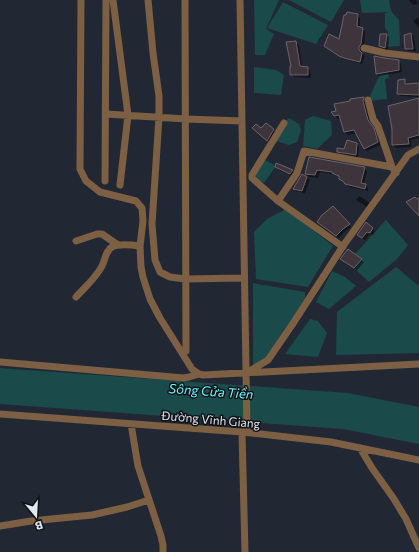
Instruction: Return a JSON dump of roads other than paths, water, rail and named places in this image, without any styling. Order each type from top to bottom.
[{"type":"street","points":[[81,0],[80,169],[86,181],[100,192],[136,201],[142,208],[143,221],[140,246],[142,273],[150,299],[160,318],[192,369],[203,375],[246,377],[419,364]]},
{"type":"street","points":[[105,181],[106,0]]},
{"type":"street","points":[[113,0],[128,115],[120,185]]},
{"type":"street","points":[[148,0],[152,54],[159,96],[152,224],[155,260],[160,272],[170,277],[185,279],[244,278]]},
{"type":"street","points":[[185,0],[186,350]]},
{"type":"street","points":[[240,0],[247,423],[244,432],[244,552]]},
{"type":"street","points":[[364,48],[384,53],[419,57]]},
{"type":"street","points":[[368,100],[373,119],[378,126],[394,170]]},
{"type":"street","points":[[106,114],[242,121]]},
{"type":"street","points":[[284,123],[252,176],[278,201],[343,247]]},
{"type":"street","points":[[246,377],[268,360],[394,170],[408,155],[419,149]]},
{"type":"street","points":[[278,201],[297,173],[304,151],[394,170]]},
{"type":"street","points":[[76,241],[97,234],[102,234],[118,245]]},
{"type":"street","points":[[76,297],[98,272],[110,249],[118,245],[140,246]]},
{"type":"street","points":[[0,362],[184,378],[189,378],[199,374]]},
{"type":"street","name":"Đường Vĩnh Giang","points":[[0,414],[244,432],[331,442],[419,460]]},
{"type":"street","points":[[131,424],[137,462],[162,541],[163,552]]},
{"type":"street","points":[[360,448],[406,518],[419,548]]},
{"type":"street","points":[[0,526],[31,521],[92,515],[149,500]]},
{"type":"water","points":[[254,0],[279,0],[266,29],[274,34],[265,55],[255,55]]},
{"type":"water","points":[[289,0],[344,0],[331,22]]},
{"type":"water","points":[[360,0],[389,0],[391,11],[399,20],[400,46],[386,47],[388,32],[385,28],[385,13],[389,12],[362,13]]},
{"type":"water","points":[[283,2],[328,25],[316,44],[267,28]]},
{"type":"water","points":[[254,67],[276,70],[284,75],[281,95],[254,93]]},
{"type":"water","points":[[388,73],[389,78],[385,79],[387,99],[368,101],[381,74]]},
{"type":"water","points":[[313,116],[331,121],[332,135],[317,149],[303,146],[305,120]]},
{"type":"water","points":[[289,118],[299,124],[301,130],[297,142],[289,145],[273,140],[284,123]]},
{"type":"water","points":[[263,159],[276,166],[264,183],[258,180],[255,175]]},
{"type":"water","points":[[286,209],[333,246],[308,287],[256,279],[254,232],[267,219]]},
{"type":"water","points":[[386,220],[408,245],[397,259],[369,282],[354,268],[355,254]]},
{"type":"water","points":[[396,267],[419,286],[419,353],[336,355],[337,312]]},
{"type":"water","points":[[332,271],[345,277],[356,286],[329,309],[316,302]]},
{"type":"water","points":[[253,283],[305,292],[305,298],[280,339],[266,358],[253,366]]},
{"type":"water","points":[[310,319],[318,321],[327,333],[318,357],[285,354]]},
{"type":"water","name":"Sông Cửa Tiền","points":[[0,368],[348,393],[419,407],[419,444],[343,429],[0,404]]}]
